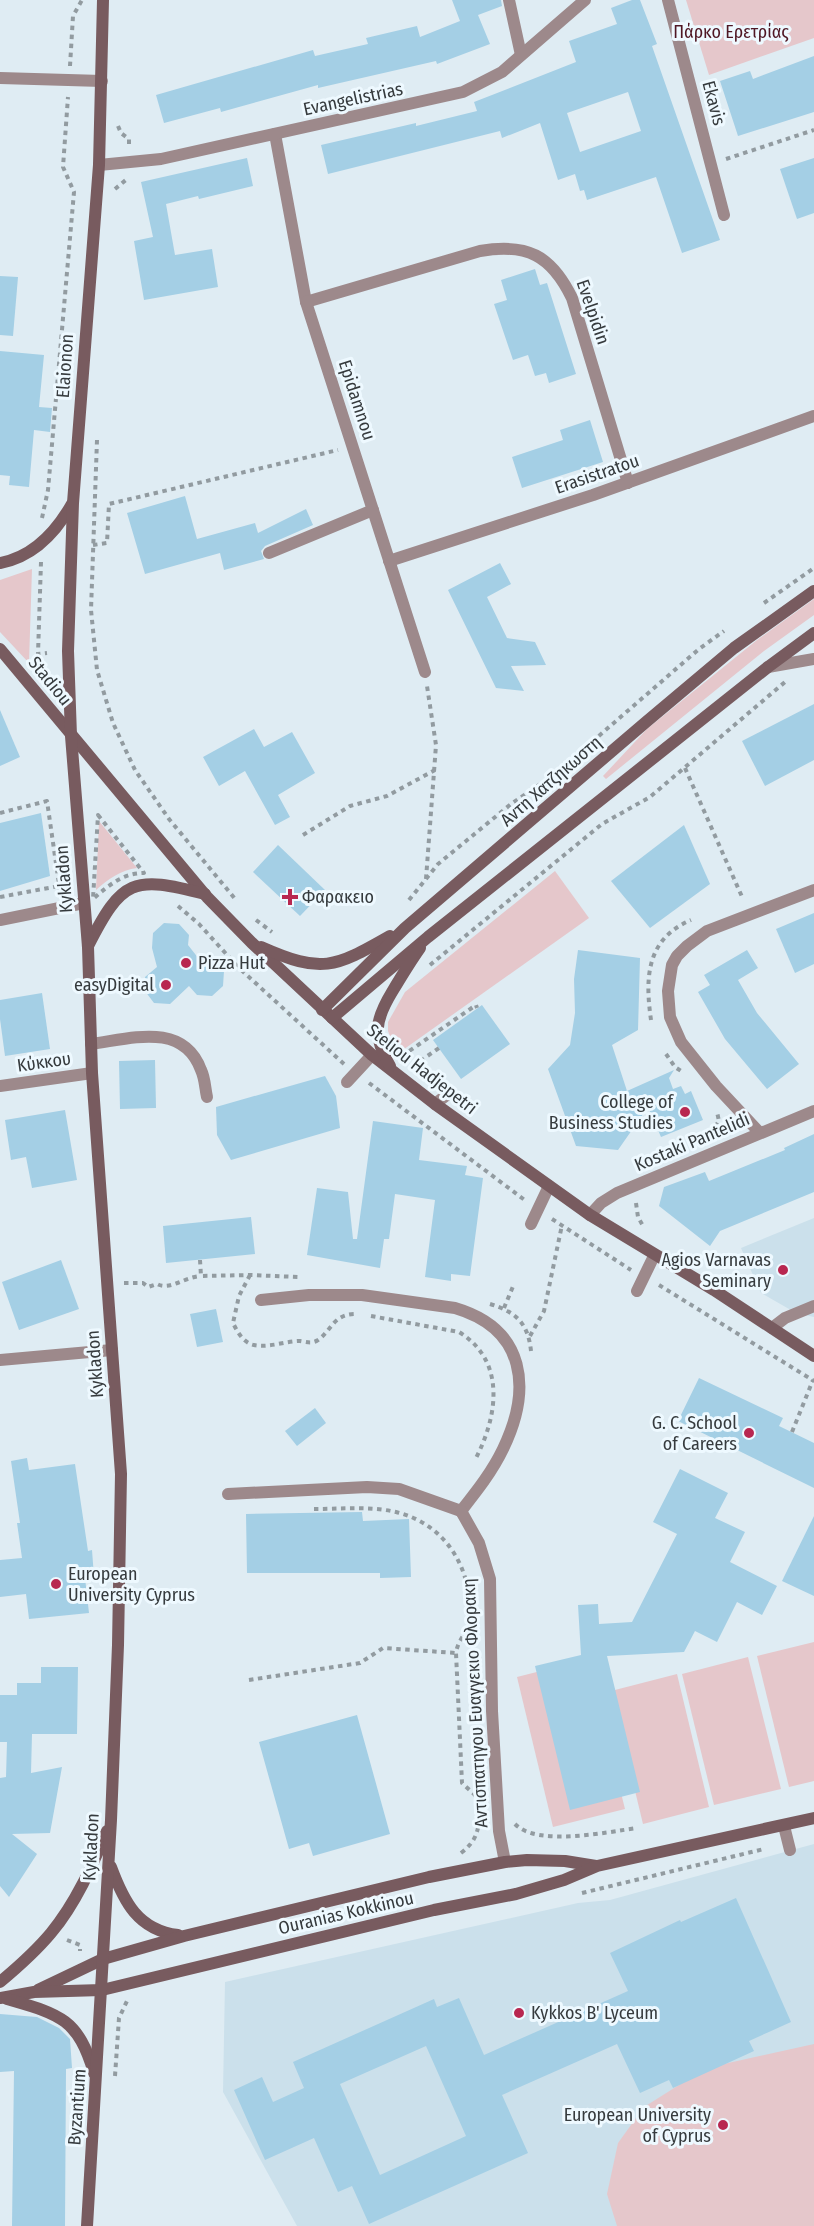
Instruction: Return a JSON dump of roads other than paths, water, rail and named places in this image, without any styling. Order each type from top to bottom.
[{"type":"main road","name":"Elaionon","points":[[71,736],[68,651],[71,544],[99,165],[103,0]]},
{"type":"main road","points":[[0,563],[10,561],[33,549],[49,536],[73,503]]},
{"type":"main road","name":"Αντη Χατζηκωστη","points":[[322,1010],[405,928],[734,648],[814,591]]},
{"type":"main road","points":[[332,1018],[428,937],[814,633]]},
{"type":"main road","name":"Stadiou","points":[[0,649],[71,736]]},
{"type":"main road","name":"Steliou Hadjepetri","points":[[71,736],[205,894],[252,943],[372,1055],[435,1104],[590,1215],[654,1256],[714,1290],[814,1356]]},
{"type":"main road","name":"Kykladon","points":[[71,736],[87,947],[92,1073],[121,1474],[118,1645],[102,1990]]},
{"type":"main road","points":[[87,947],[111,904],[127,891],[150,883],[205,894]]},
{"type":"main road","points":[[252,943],[284,957],[323,966],[358,955],[405,928]]},
{"type":"main road","points":[[400,1077],[383,1053],[378,1034],[378,1020],[398,979],[428,937]]},
{"type":"main road","name":"Ouranias Kokkinou","points":[[34,1992],[102,1990],[434,1910],[516,1894],[553,1884],[597,1866],[814,1818]]},
{"type":"main road","points":[[0,1982],[38,1948],[70,1906],[88,1874],[111,1820]]},
{"type":"main road","name":"Ouranias Kokkinou","points":[[34,1992],[103,1959],[321,1902],[505,1862],[549,1859],[597,1866]]},
{"type":"main road","points":[[109,1860],[122,1893],[142,1920],[156,1930],[184,1936]]},
{"type":"main road","name":"Byzantium","points":[[87,2226],[102,1990]]},
{"type":"main road","points":[[1,1998],[34,1992]]},
{"type":"main road","points":[[1,1998],[51,2013],[71,2026],[85,2045],[97,2081]]},
{"type":"street","points":[[509,0],[521,55]]},
{"type":"street","name":"Evangelistrias","points":[[99,165],[161,159],[463,92],[502,72],[585,0]]},
{"type":"street","name":"Ekavis","points":[[668,0],[724,215]]},
{"type":"street","points":[[0,78],[102,81]]},
{"type":"street","name":"Epidamnou","points":[[275,134],[306,302],[425,672]]},
{"type":"street","name":"Evelpidin","points":[[306,302],[502,247],[525,251],[546,261],[562,278],[572,298],[628,483]]},
{"type":"street","name":"Erasistratou","points":[[389,561],[628,483],[814,416]]},
{"type":"street","points":[[269,553],[373,510]]},
{"type":"street","points":[[768,667],[812,660]]},
{"type":"street","points":[[759,1132],[716,1086],[681,1042],[670,1017],[668,991],[672,965],[687,946],[707,931],[814,890]]},
{"type":"street","points":[[0,920],[84,903]]},
{"type":"street","points":[[91,1044],[144,1037],[171,1038],[195,1057],[202,1071],[207,1097]]},
{"type":"street","points":[[351,1077],[372,1055]]},
{"type":"street","name":"Κύκκου","points":[[0,1086],[92,1073]]},
{"type":"street","points":[[435,1104],[448,1094]]},
{"type":"street","name":"Kostaki Pantelidi","points":[[590,1215],[601,1203],[617,1193],[814,1111]]},
{"type":"street","points":[[531,1224],[549,1186]]},
{"type":"street","points":[[637,1291],[654,1256]]},
{"type":"street","points":[[228,1494],[378,1487],[399,1489],[461,1511],[503,1449],[516,1412],[519,1390],[518,1370],[510,1345],[502,1334],[484,1320],[455,1308],[362,1295],[309,1295],[261,1300]]},
{"type":"street","points":[[772,1328],[785,1318],[814,1306]]},
{"type":"street","points":[[0,1360],[112,1350]]},
{"type":"street","name":"Αντισπατηγου Ευαγγεκιο Φλορακη","points":[[461,1511],[479,1543],[489,1579],[492,1711],[499,1831],[505,1862]]},
{"type":"street","points":[[784,1826],[789,1847]]},
{"type":"place","name":"Φαρακειο","points":[[290,897]]},
{"type":"place","name":"Pizza Hut","points":[[186,963]]},
{"type":"place","name":"easyDigital","points":[[166,985]]},
{"type":"place","name":"College of Business Studies","points":[[685,1112]]},
{"type":"place","name":"Agios Varnavas Seminary","points":[[783,1270]]},
{"type":"place","name":"G. C. School of Careers","points":[[749,1433]]},
{"type":"place","name":"European University Cyprus","points":[[56,1584]]},
{"type":"place","name":"Kykkos B' Lyceum","points":[[519,2013]]},
{"type":"place","name":"European University of Cyprus","points":[[723,2125]]},
{"type":"park label","name":"Πάρκο Ερετρίας","points":[[731,32]]}]
